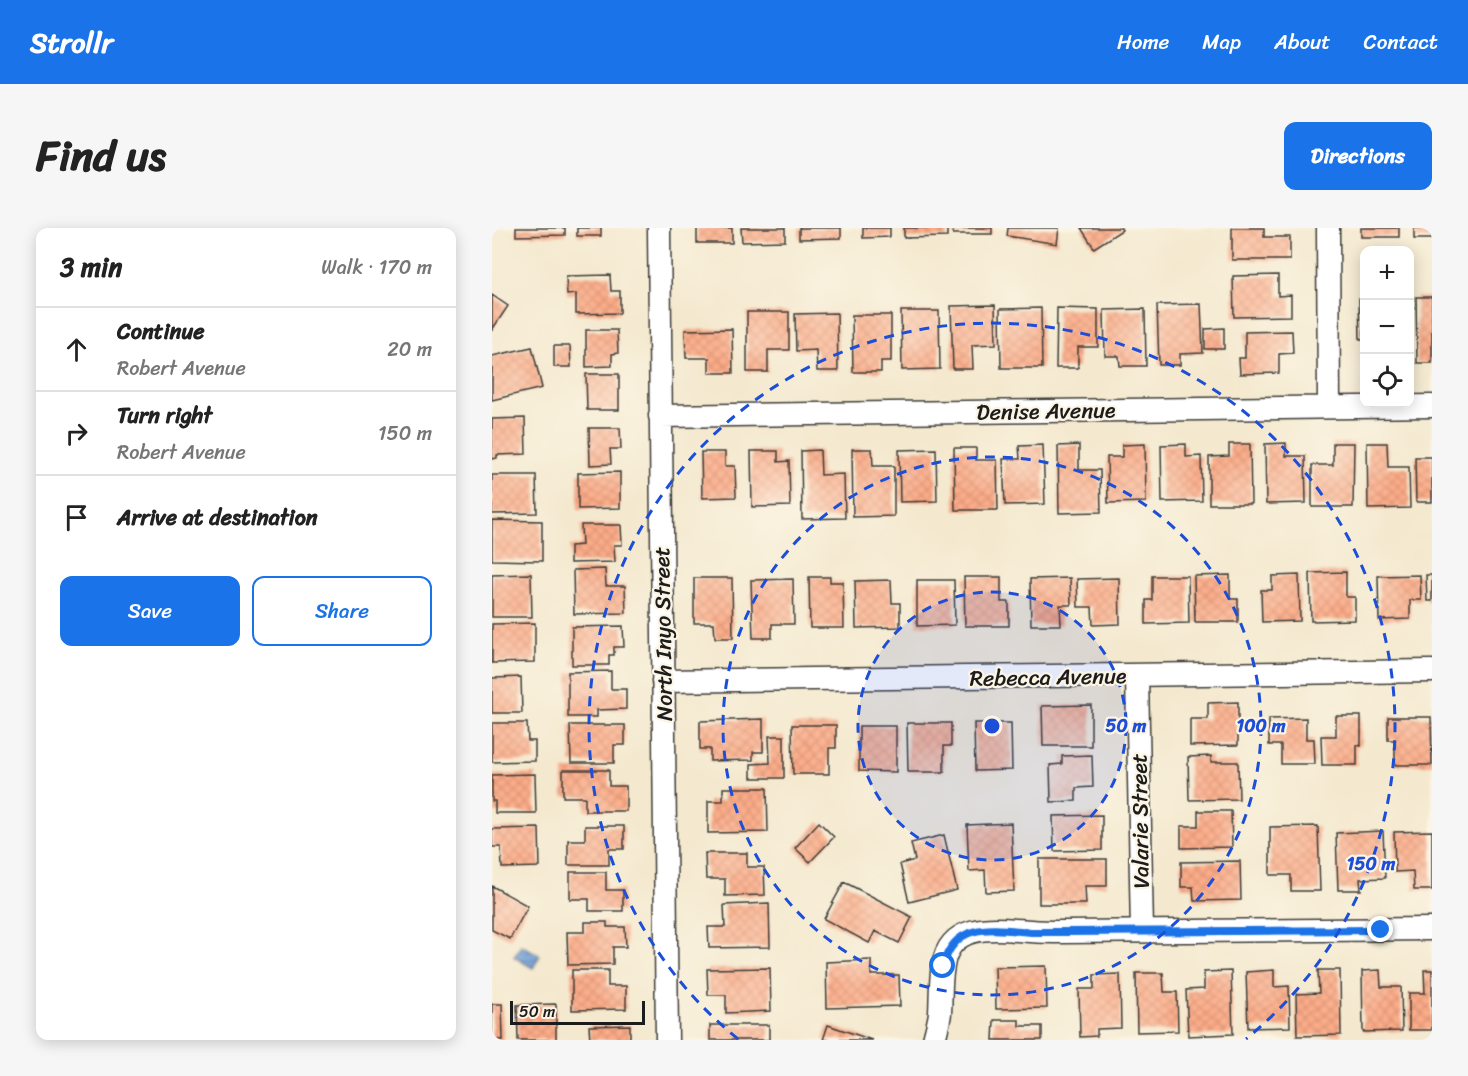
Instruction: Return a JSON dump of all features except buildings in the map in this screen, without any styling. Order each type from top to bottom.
[{"type":"street","name":"North Inyo Street","points":[[658,228],[667,1040]]},
{"type":"street","points":[[1328,228],[1329,407]]},
{"type":"street","name":"Denise Avenue","points":[[660,416],[1432,406]]},
{"type":"street","name":"Rebecca Avenue","points":[[663,681],[1432,671]]},
{"type":"street","name":"Valarie Street","points":[[1137,676],[1142,931]]},
{"type":"street","points":[[934,1040],[946,953],[957,938],[979,929],[1008,928],[1029,932],[1064,932],[1432,929]]},
{"type":"water","points":[[521,945],[540,955],[533,968],[514,957]]},
{"type":"route","points":[[943,966],[946,953],[957,938],[979,929],[1008,928],[1029,932],[1381,930]]}]
